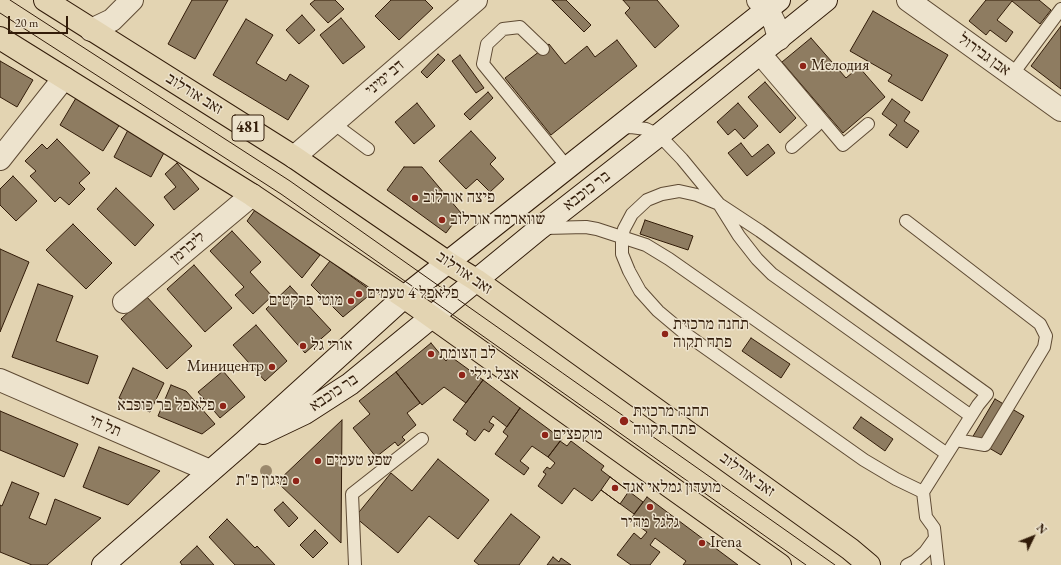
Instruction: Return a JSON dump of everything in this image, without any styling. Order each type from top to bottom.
[{"type":"main road","name":"זאב אורלוב","points":[[45,0],[294,156],[447,262],[476,280],[850,549],[869,565]]},
{"type":"main road","points":[[0,38],[252,195],[404,297],[780,565]]},
{"type":"street","points":[[91,30],[112,20],[132,0]]},
{"type":"street","name":"דב ימיני","points":[[294,156],[475,0]]},
{"type":"street","name":"בר כוכבא","points":[[244,442],[305,413],[350,384],[540,228],[767,49],[826,0]]},
{"type":"street","name":"אבן גבירול","points":[[908,0],[1061,110]]},
{"type":"street","points":[[767,49],[775,24],[769,3]]},
{"type":"street","name":"בר כוכבא","points":[[103,565],[244,442],[404,297],[618,129],[769,3]]},
{"type":"street","points":[[0,159],[64,78]]},
{"type":"street","name":"ליברמן","points":[[124,302],[252,195]]},
{"type":"street","name":"תל חי","points":[[0,380],[210,472]]},
{"type":"lane","points":[[1012,75],[1061,8]]},
{"type":"lane","points":[[543,49],[520,26],[503,30],[487,44],[483,64],[568,168]]},
{"type":"lane","points":[[767,49],[843,145],[868,124]]},
{"type":"lane","points":[[767,49],[816,126],[792,147]]},
{"type":"lane","points":[[334,123],[368,149]]},
{"type":"lane","points":[[618,129],[631,127],[646,129],[659,135],[682,159],[718,204],[744,242],[772,274],[971,416]]},
{"type":"lane","points":[[923,492],[896,479],[864,460],[683,332],[658,311],[640,291],[622,254],[622,237],[624,229],[632,214],[647,200],[662,194],[679,190],[697,195],[718,204],[760,231],[987,394],[971,416],[923,492],[926,517],[934,528],[938,565]]},
{"type":"lane","points":[[906,221],[1040,324],[1046,336],[1044,347],[985,445],[956,440]]},
{"type":"lane","points":[[540,228],[558,226],[586,227],[646,245],[669,259],[947,454]]},
{"type":"lane","points":[[355,565],[352,494],[422,439]]},
{"type":"lane","points":[[907,565],[915,561],[926,552],[935,538]]},
{"type":"building","points":[[192,0],[228,0],[195,59],[168,44]]},
{"type":"building","points":[[315,0],[335,0],[344,9],[328,23],[310,4]]},
{"type":"building","points":[[391,0],[425,0],[433,8],[399,40],[375,16]]},
{"type":"building","points":[[552,0],[566,0],[591,25],[584,32]]},
{"type":"building","points":[[623,0],[657,0],[679,26],[655,48],[625,13],[630,8]]},
{"type":"building","points":[[986,0],[1039,0],[1051,10],[1040,24],[1012,1],[997,20],[1013,32],[1006,42],[990,30],[986,35],[969,21]]},
{"type":"building","points":[[873,11],[948,55],[922,101],[888,81],[892,75],[850,51]]},
{"type":"building","points":[[302,15],[315,30],[299,44],[286,30]]},
{"type":"building","points":[[341,18],[365,47],[343,64],[320,35]]},
{"type":"building","points":[[246,19],[273,35],[256,63],[286,81],[290,74],[309,86],[288,120],[213,75]]},
{"type":"building","points":[[1061,26],[1061,89],[1031,66]]},
{"type":"building","points":[[811,38],[846,78],[859,67],[885,97],[843,133],[782,62]]},
{"type":"building","points":[[617,40],[637,66],[551,135],[505,78],[549,44],[565,64],[587,46],[595,57]]},
{"type":"building","points":[[438,54],[445,60],[427,78],[421,72]]},
{"type":"building","points":[[460,55],[484,88],[476,93],[452,61]]},
{"type":"building","points":[[0,61],[33,80],[17,107],[0,97]]},
{"type":"building","points":[[765,82],[796,118],[780,133],[748,97]]},
{"type":"building","points":[[488,92],[493,98],[470,120],[464,114]]},
{"type":"building","points":[[76,98],[120,124],[103,151],[60,125]]},
{"type":"building","points":[[892,99],[910,112],[904,121],[919,131],[907,148],[889,135],[897,125],[882,114]]},
{"type":"building","points":[[417,103],[435,126],[414,144],[395,122]]},
{"type":"building","points":[[738,103],[758,126],[744,139],[735,129],[728,135],[717,122]]},
{"type":"building","points":[[128,130],[165,151],[151,177],[114,157]]},
{"type":"building","points":[[471,131],[496,158],[490,164],[504,179],[490,192],[477,179],[466,189],[439,161]]},
{"type":"building","points":[[57,139],[90,173],[79,183],[85,189],[69,205],[60,197],[55,202],[30,176],[36,171],[25,161],[42,144],[47,149]]},
{"type":"building","points":[[741,143],[752,157],[768,144],[775,153],[747,176],[728,153]]},
{"type":"building","points":[[177,163],[199,189],[174,210],[164,197],[176,187],[165,174]]},
{"type":"building","points":[[404,167],[422,167],[461,213],[446,233],[387,190]]},
{"type":"building","points":[[13,176],[37,201],[16,221],[0,205],[0,189]]},
{"type":"building","points":[[116,188],[154,225],[135,246],[97,209]]},
{"type":"building","points":[[255,210],[320,255],[302,278],[247,221]]},
{"type":"building","points":[[645,220],[693,236],[688,250],[640,234]]},
{"type":"building","points":[[73,224],[112,263],[86,289],[46,250]]},
{"type":"building","points":[[232,231],[261,262],[250,272],[272,296],[253,314],[235,295],[244,287],[210,251]]},
{"type":"building","points":[[0,249],[29,262],[0,332]]},
{"type":"building","points":[[330,261],[373,292],[343,317],[311,285]]},
{"type":"building","points":[[194,265],[232,308],[205,332],[167,289]]},
{"type":"building","points":[[38,284],[73,296],[56,341],[98,356],[88,384],[12,357]]},
{"type":"building","points":[[290,286],[331,330],[305,353],[266,309]]},
{"type":"building","points":[[146,296],[192,346],[167,369],[121,319]]},
{"type":"building","points":[[256,325],[287,361],[265,381],[233,345]]},
{"type":"building","points":[[751,338],[790,364],[781,378],[742,351]]},
{"type":"building","points":[[431,343],[446,361],[450,356],[483,380],[466,403],[444,387],[422,405],[396,372]]},
{"type":"building","points":[[133,368],[164,383],[150,412],[119,398]]},
{"type":"building","points":[[223,371],[245,397],[220,418],[198,392]]},
{"type":"building","points":[[396,372],[420,403],[407,413],[416,425],[402,437],[405,440],[398,446],[395,442],[376,457],[353,428],[370,414],[359,401]]},
{"type":"building","points":[[483,380],[520,408],[507,427],[493,416],[489,422],[494,425],[489,432],[484,429],[475,441],[466,434],[468,431],[453,420]]},
{"type":"building","points":[[171,385],[186,391],[215,424],[202,434],[158,416]]},
{"type":"building","points":[[995,399],[1024,416],[1001,455],[972,438]]},
{"type":"building","points":[[520,408],[562,439],[548,457],[532,446],[520,461],[529,468],[524,475],[495,454],[508,436],[503,432]]},
{"type":"building","points":[[0,411],[78,444],[64,477],[0,450]]},
{"type":"building","points":[[861,417],[893,439],[885,451],[853,428]]},
{"type":"building","points":[[342,420],[341,543],[277,482]]},
{"type":"building","points":[[560,441],[567,446],[571,441],[604,466],[601,470],[643,502],[634,514],[601,490],[592,501],[574,488],[562,504],[538,486],[546,474],[543,472],[547,467],[550,469],[555,463],[548,457]]},
{"type":"building","points":[[99,447],[160,471],[128,505],[83,487]]},
{"type":"building","points":[[438,459],[489,500],[458,539],[429,516],[398,553],[355,517],[391,473],[412,491]]},
{"type":"building","points":[[610,477],[629,491],[620,504],[601,490]]},
{"type":"building","points":[[12,482],[39,493],[29,518],[46,525],[55,499],[101,518],[47,565],[32,565],[0,552],[0,505],[2,506]]},
{"type":"building","points":[[647,497],[738,565],[683,565],[686,561],[655,538],[650,545],[660,552],[650,565],[631,565],[617,555],[634,533],[641,539],[647,532],[630,520]]},
{"type":"building","points":[[283,502],[298,518],[289,527],[274,510]]},
{"type":"building","points":[[511,514],[540,537],[519,565],[479,565],[474,561]]},
{"type":"building","points":[[227,519],[255,548],[257,546],[275,565],[235,565],[209,537]]},
{"type":"building","points":[[315,530],[328,543],[313,558],[300,545]]},
{"type":"building","points":[[197,546],[214,565],[182,565],[180,562]]},
{"type":"building","points":[[553,557],[559,562],[561,558],[571,565],[547,565]]},
{"type":"tram line","points":[[10,0],[290,181],[835,565]]},
{"type":"tram line","points":[[0,13],[281,194],[806,565]]},
{"type":"place","name":"Мелодия","points":[[803,66]]},
{"type":"place","name":"פיצה אורלוב","points":[[415,198]]},
{"type":"place","name":"שווארמה אורלוב","points":[[442,220]]},
{"type":"place","name":"פלאפל 4 טעמים","points":[[359,294]]},
{"type":"place","name":"מוטי פרקטים","points":[[351,301]]},
{"type":"place","name":"תחנה מרכזית פתח תקוה","points":[[665,334]]},
{"type":"place","name":"אורי גל","points":[[303,346]]},
{"type":"place","name":"לב הצומת","points":[[431,354]]},
{"type":"place","name":"Миницентр","points":[[272,367]]},
{"type":"place","name":"אצל גילי","points":[[462,375]]},
{"type":"place","name":"פלאפל בר כוכבא","points":[[223,406]]},
{"type":"place","name":"תחנה מרכזית פתח תקווה","points":[[624,421]]},
{"type":"place","name":"מוקפצים","points":[[545,435]]},
{"type":"place","name":"שפע טעמים","points":[[318,461]]},
{"type":"place","name":"מיגון פ\"ת","points":[[296,481]]},
{"type":"place","name":"מועדון גמלאי אגד","points":[[615,488]]},
{"type":"place","name":"גלגל מהיר","points":[[650,507]]},
{"type":"place","name":"Irena","points":[[702,543]]}]
